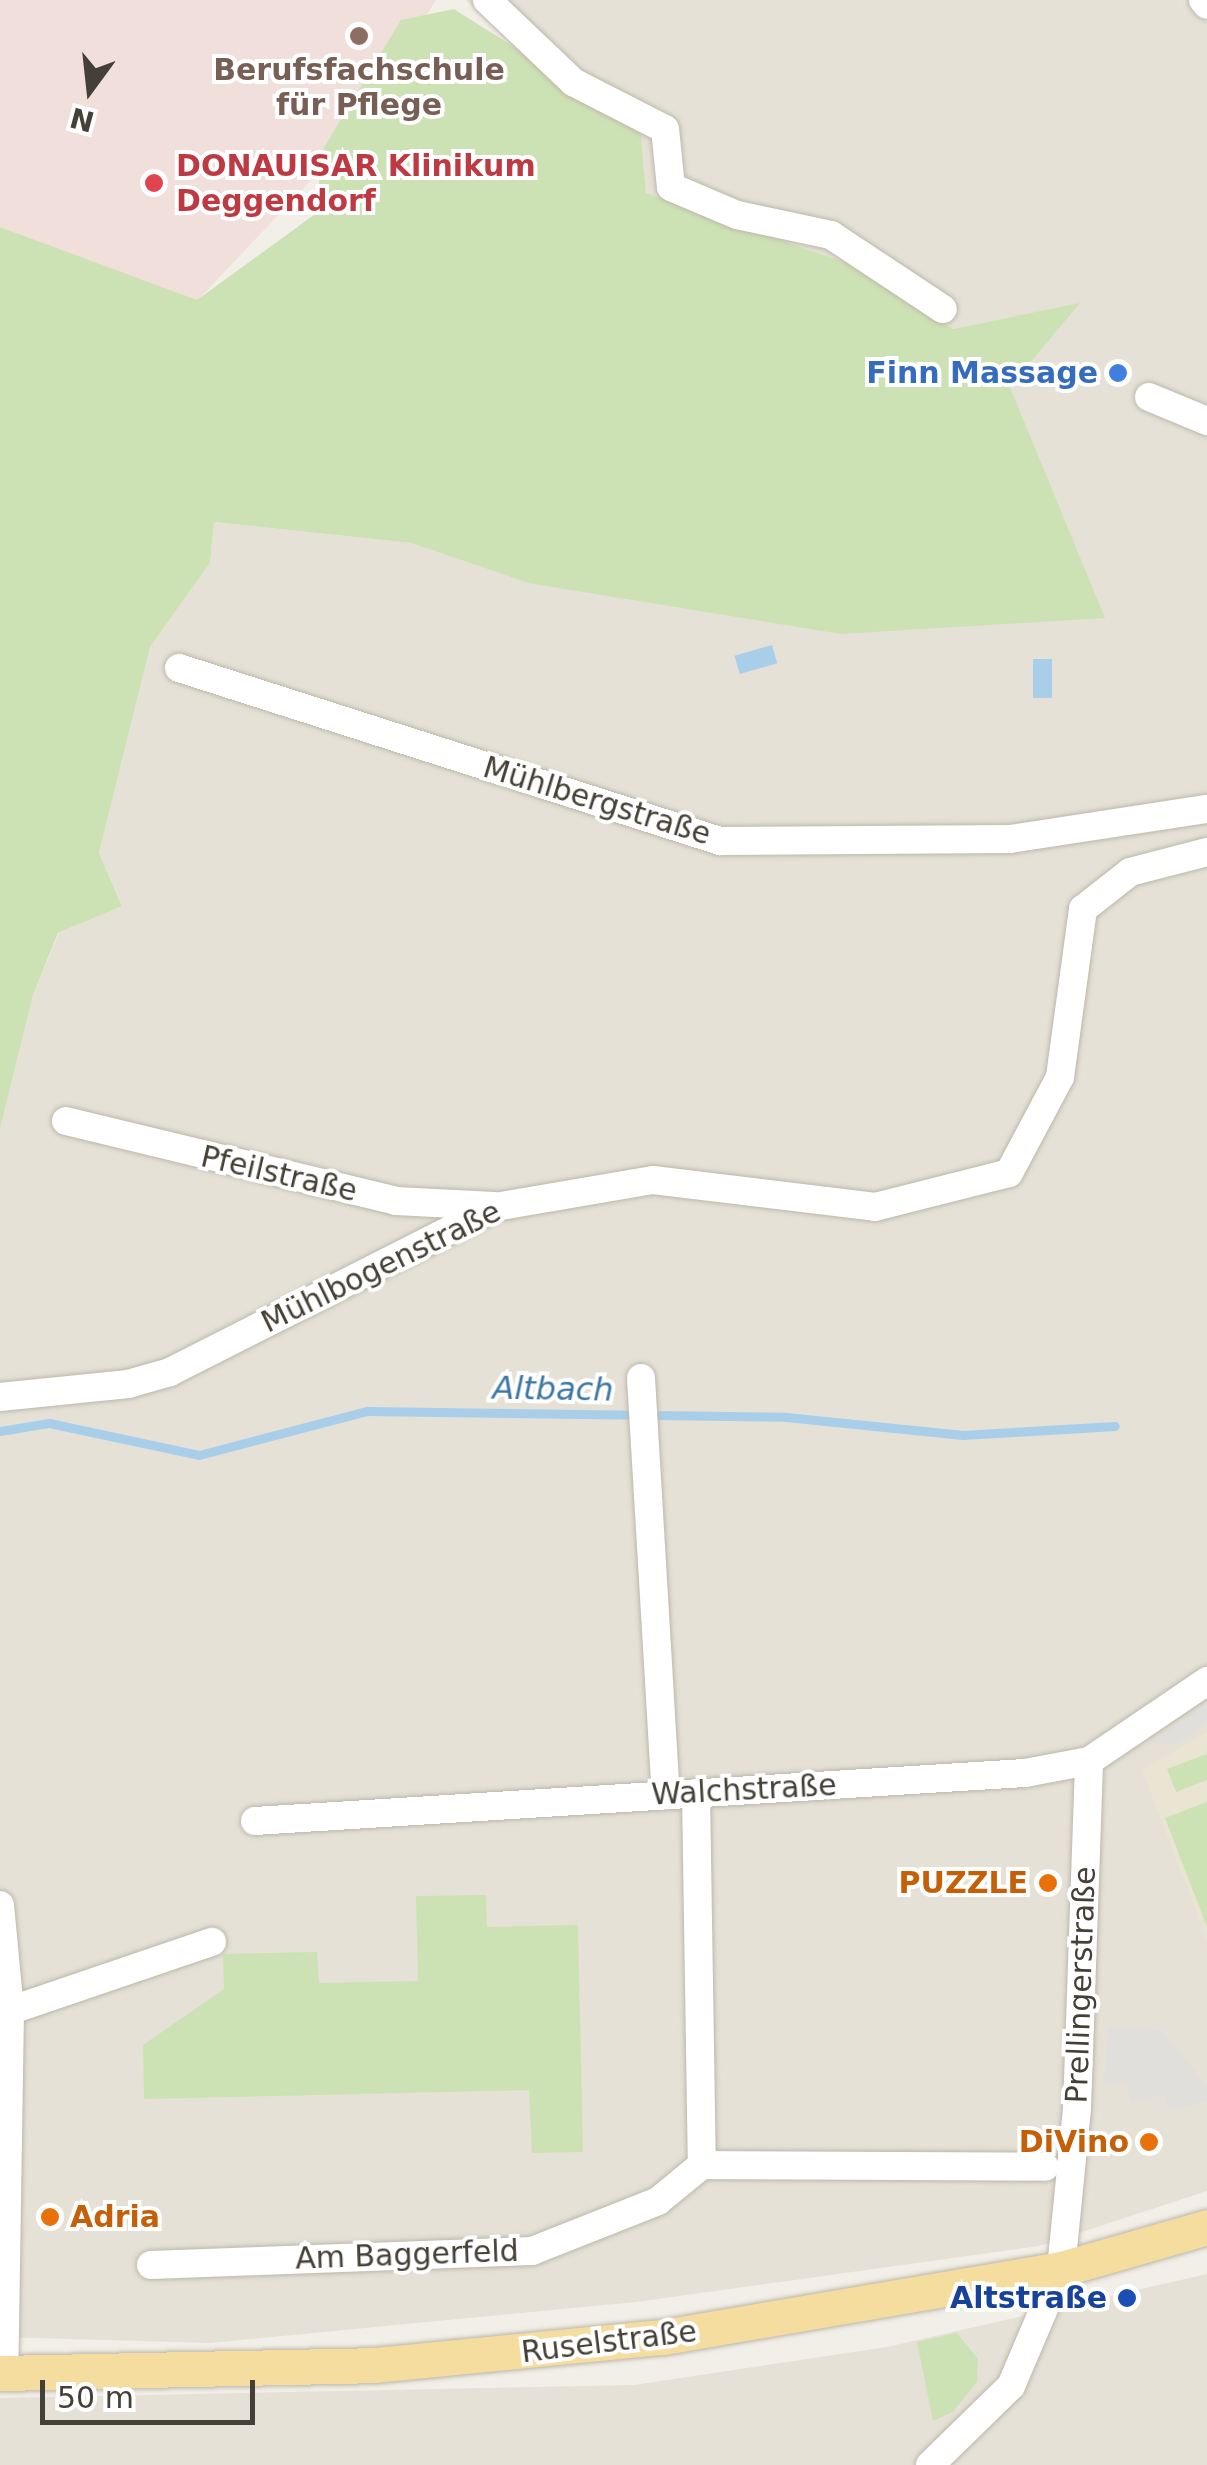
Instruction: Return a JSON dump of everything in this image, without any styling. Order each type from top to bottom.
[{"type":"main road","name":"Ruselstraße","points":[[2,2373],[190,2372],[534,2352],[897,2302],[1061,2269],[1207,2227]]},
{"type":"street","points":[[488,0],[573,82],[665,129],[670,188],[737,215],[831,235],[943,310]]},
{"type":"street","points":[[1149,397],[1207,421]]},
{"type":"street","name":"Mühlbergstraße","points":[[179,668],[720,841],[1010,839],[1207,809]]},
{"type":"street","name":"Mühlbogenstraße","points":[[0,1397],[128,1384],[170,1372],[495,1206],[653,1180],[875,1207],[1009,1173],[1060,1077],[1083,908],[1130,872],[1207,852]]},
{"type":"street","name":"Pfeilstraße","points":[[66,1121],[396,1201],[495,1206]]},
{"type":"street","points":[[642,1389],[666,1795]]},
{"type":"street","name":"Walchstraße","points":[[256,1821],[1025,1773],[1089,1761],[1207,1682]]},
{"type":"street","name":"Prellingerstraße","points":[[1061,2269],[1076,2128],[1089,1761]]},
{"type":"street","points":[[696,1794],[702,2165],[1045,2166]]},
{"type":"street","points":[[0,1905],[5,2012],[2,2373]]},
{"type":"street","points":[[5,2012],[212,1942]]},
{"type":"street","name":"Am Baggerfeld","points":[[151,2265],[532,2251],[658,2201],[702,2165]]},
{"type":"street","points":[[930,2465],[1011,2386],[1061,2269]]},
{"type":"shaded area","name":"DONAUISAR Klinikum Deggendorf","points":[[0,0],[436,0],[350,139],[197,301],[0,227]]},
{"type":"shaded area","points":[[466,0],[1207,0],[1207,2191],[1039,2246],[636,2302],[209,2343],[0,2337],[0,1129],[33,995],[59,933],[122,905],[99,853],[150,647],[210,563],[214,522],[411,543],[528,583],[1104,617],[1010,387],[1078,304],[953,329],[846,263],[646,193],[639,127],[535,66]]},
{"type":"shaded area","points":[[1207,1702],[1207,1723],[1176,1744],[1149,1743]]},
{"type":"shaded area","points":[[1207,1732],[1207,1940],[1142,1770]]},
{"type":"shaded area","points":[[1108,2027],[1162,2030],[1207,2086],[1207,2101],[1169,2110],[1163,2094],[1131,2102],[1126,2083],[1104,2083]]},
{"type":"shaded area","points":[[1207,2274],[1207,2465],[0,2465],[0,2398],[634,2385],[887,2347]]},
{"type":"green space","points":[[454,9],[640,127],[646,193],[846,263],[953,329],[1080,303],[1010,387],[1105,618],[841,634],[528,583],[411,543],[214,522],[210,563],[150,647],[99,853],[122,906],[58,933],[33,995],[0,1129],[0,227],[197,300],[318,212],[320,154],[401,20]]},
{"type":"green space","points":[[1207,1754],[1207,1780],[1176,1792],[1167,1769]]},
{"type":"green space","points":[[1207,1802],[1207,1927],[1165,1818]]},
{"type":"green space","points":[[486,1895],[487,1927],[578,1925],[583,2152],[532,2153],[529,2090],[144,2099],[143,2045],[224,1989],[223,1954],[317,1952],[319,1983],[418,1981],[416,1896]]},
{"type":"green space","points":[[957,2333],[978,2359],[977,2382],[953,2412],[933,2421],[917,2342]]},
{"type":"water","points":[[772,645],[777,663],[740,674],[735,656]]},
{"type":"water","points":[[1033,659],[1052,659],[1052,698],[1033,698]]},
{"type":"waterway","name":"Altbach","points":[[0,1431],[49,1423],[199,1455],[367,1411],[786,1417],[963,1435],[1115,1426]]},
{"type":"place","name":"Berufsfachschule für Pflege","points":[[359,36]]},
{"type":"place","name":"DONAUISAR Klinikum Deggendorf","points":[[154,183]]},
{"type":"place","name":"Finn Massage","points":[[1118,373]]},
{"type":"place","name":"PUZZLE","points":[[1048,1883]]},
{"type":"place","name":"DiVino","points":[[1149,2142]]},
{"type":"place","name":"Adria","points":[[50,2217]]},
{"type":"place","name":"Altstraße","points":[[1127,2298]]}]
